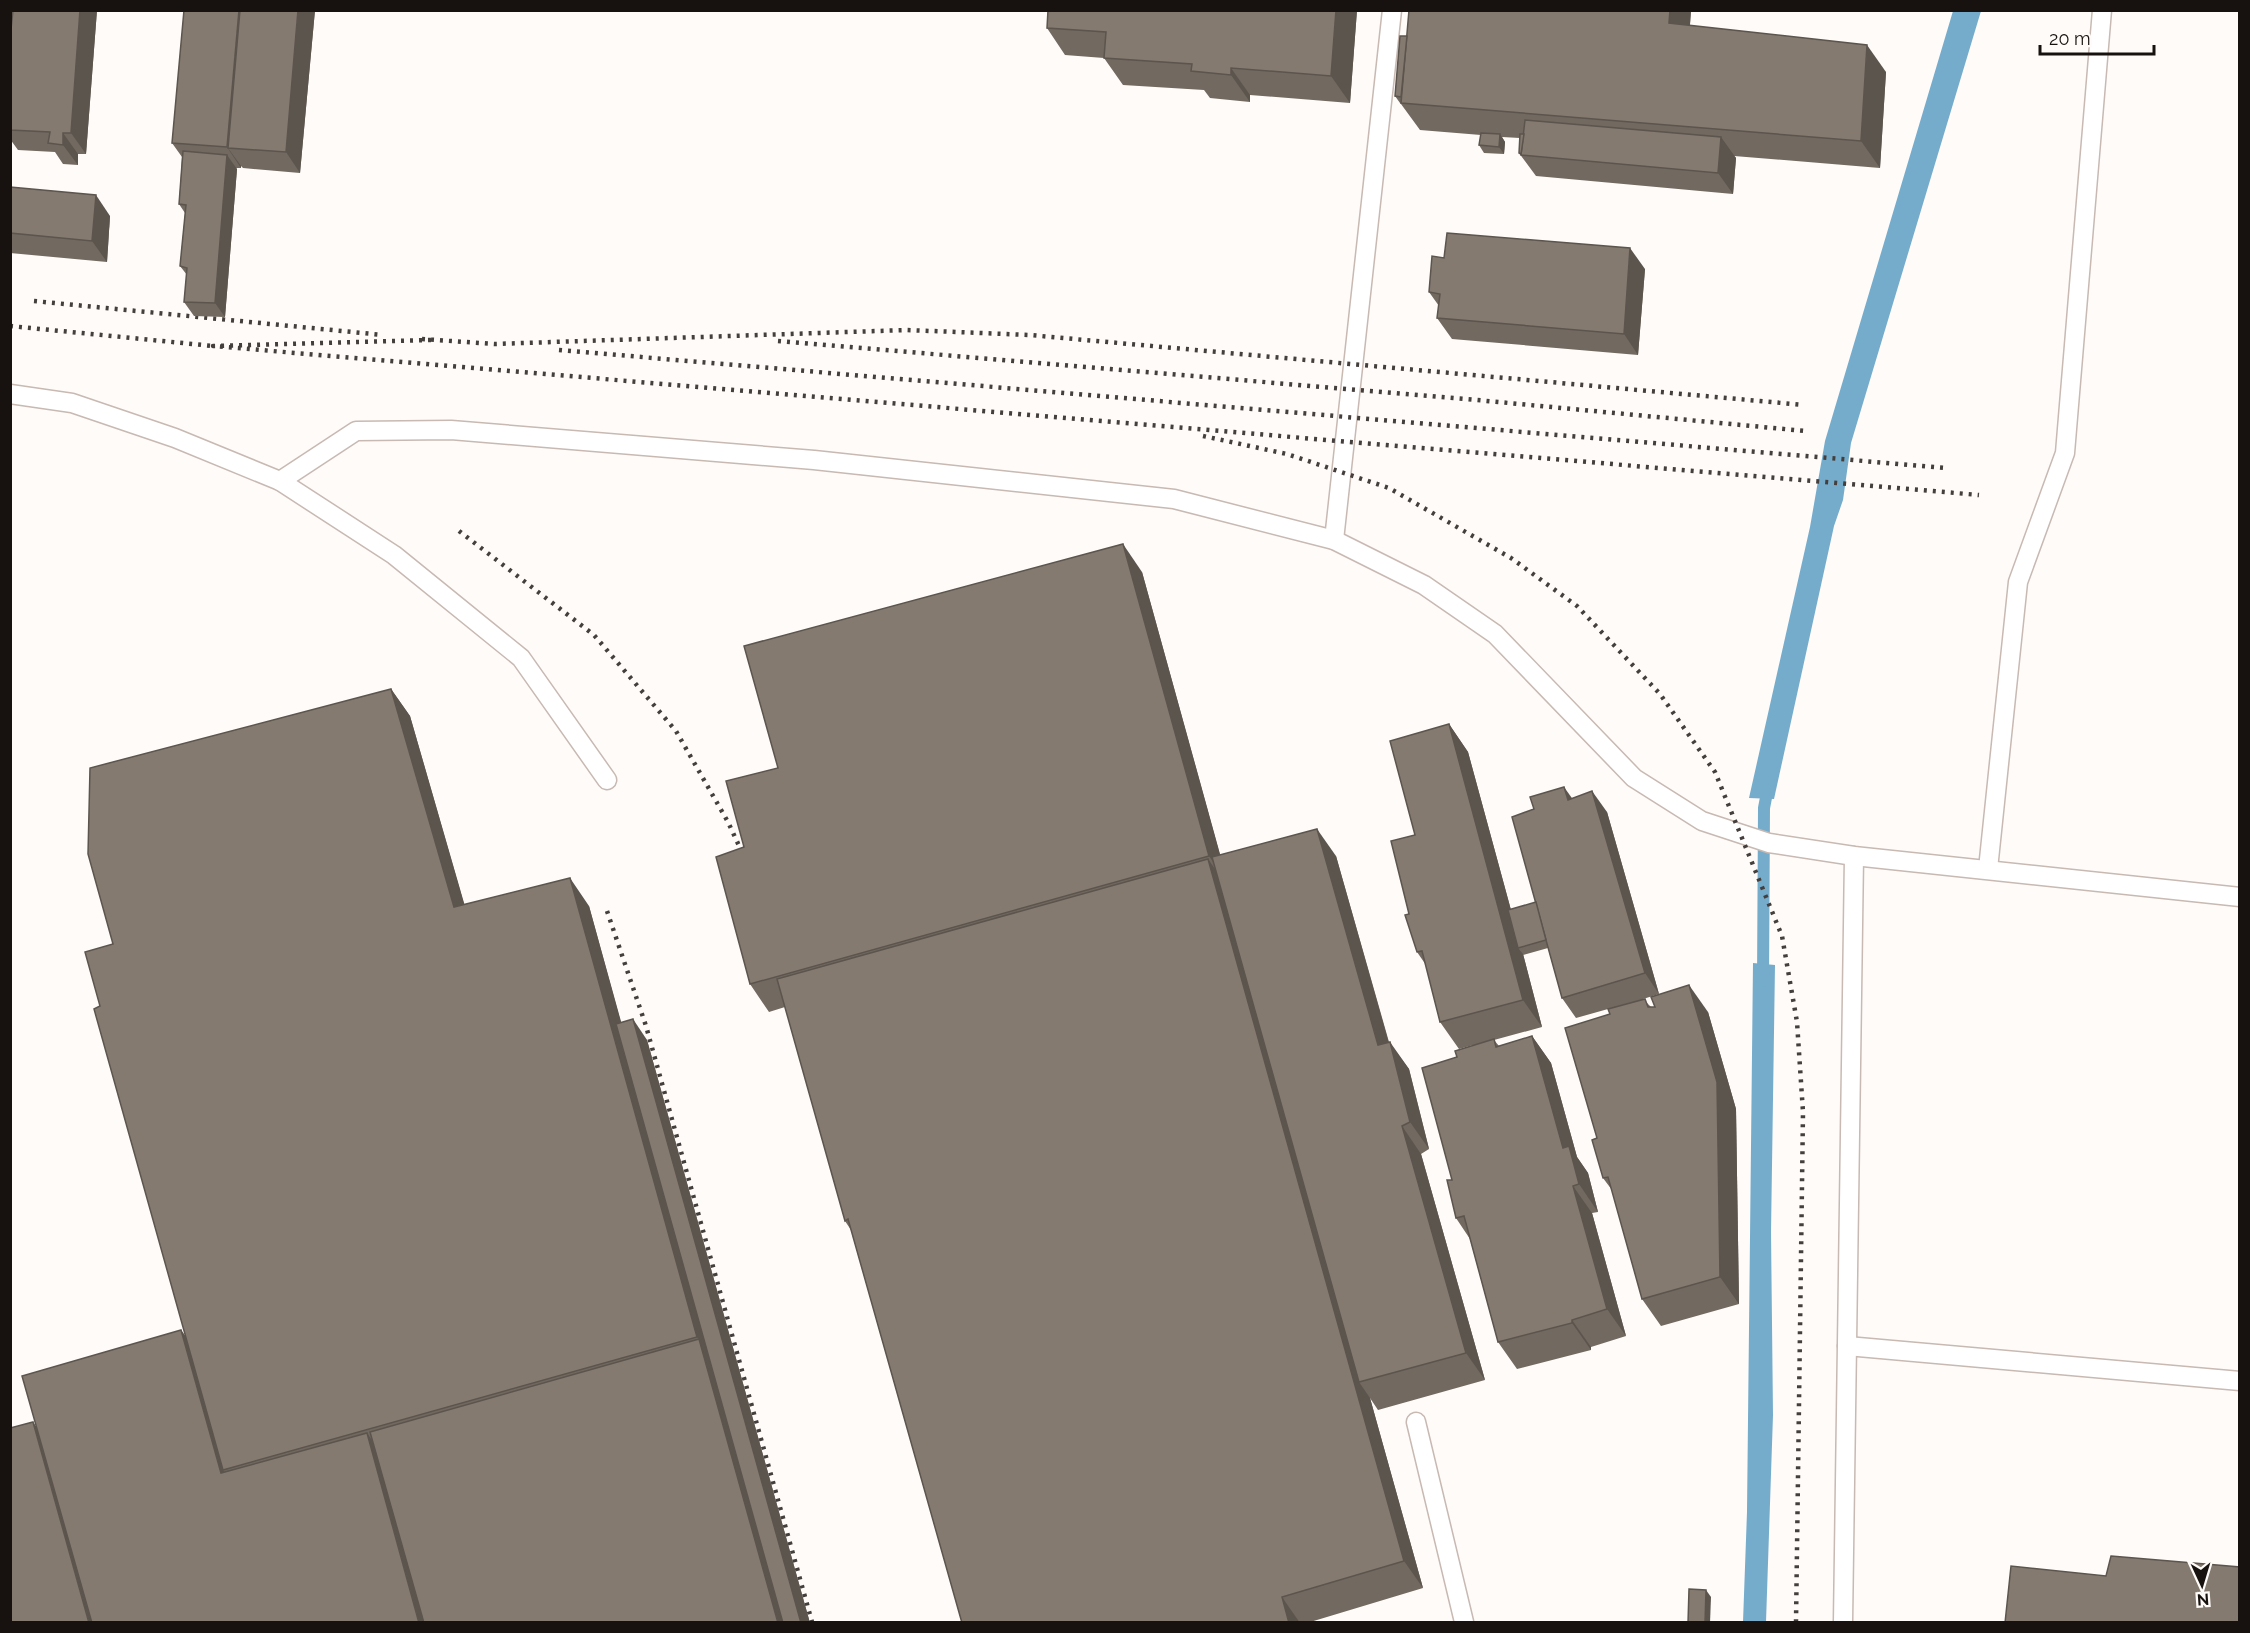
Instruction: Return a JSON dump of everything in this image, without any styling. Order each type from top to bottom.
[{"type":"lane","points":[[1334,540],[1392,10]]},
{"type":"lane","points":[[1988,869],[2018,582],[2065,453],[2102,10]]},
{"type":"lane","points":[[10,394],[72,403],[176,438],[280,481],[394,555],[521,658],[607,780]]},
{"type":"lane","points":[[280,481],[356,431],[451,430],[814,460],[1174,499],[1334,540],[1424,585],[1495,634],[1634,778],[1702,821],[1768,843],[1854,856],[2240,897]]},
{"type":"lane","points":[[1842,1623],[1854,856]]},
{"type":"lane","points":[[1847,1346],[2240,1381]]},
{"type":"lane","points":[[1416,1422],[1464,1623]]},
{"type":"water","points":[[1953,11],[1981,11],[1851,443],[1843,500],[1834,526],[1774,799],[1749,798],[1810,527],[1825,441]]},
{"type":"water","points":[[1753,963],[1775,965],[1771,1232],[1773,1415],[1766,1622],[1743,1622],[1747,1512]]},
{"type":"building","points":[[13,10],[80,10],[71,133],[63,133],[63,145],[48,143],[50,132],[10,130],[10,39]]},
{"type":"building","points":[[184,10],[239,10],[227,147],[172,143]]},
{"type":"building","points":[[240,10],[298,10],[286,152],[228,148]]},
{"type":"building","points":[[1048,10],[1336,10],[1331,76],[1231,68],[1231,75],[1191,71],[1192,64],[1104,58],[1106,32],[1047,28]]},
{"type":"building","points":[[1409,10],[1670,10],[1669,23],[1867,45],[1861,141],[1401,103]]},
{"type":"building","points":[[1400,36],[1407,36],[1401,97],[1395,96]]},
{"type":"building","points":[[1525,120],[1721,137],[1718,173],[1521,155]]},
{"type":"building","points":[[1481,133],[1500,134],[1499,147],[1479,145]]},
{"type":"building","points":[[1520,134],[1524,134],[1521,154],[1519,153]]},
{"type":"building","points":[[183,151],[227,155],[215,303],[184,302],[187,268],[180,266],[186,205],[179,204]]},
{"type":"building","points":[[10,187],[96,195],[92,241],[10,233]]},
{"type":"building","points":[[1447,233],[1630,248],[1624,334],[1437,318],[1440,294],[1429,292],[1432,256],[1444,258]]},
{"type":"building","points":[[1123,544],[1209,856],[750,984],[716,857],[744,847],[726,781],[778,768],[744,646]]},
{"type":"building","points":[[391,689],[454,907],[570,878],[697,1337],[223,1470],[94,1009],[100,1006],[85,952],[113,944],[88,854],[90,768]]},
{"type":"building","points":[[1449,724],[1523,1000],[1440,1022],[1422,951],[1417,952],[1405,915],[1409,914],[1391,841],[1415,835],[1390,741]]},
{"type":"building","points":[[1564,787],[1568,800],[1592,791],[1645,973],[1562,998],[1512,817],[1534,809],[1530,797]]},
{"type":"building","points":[[1317,829],[1378,1045],[1390,1042],[1410,1122],[1402,1126],[1466,1353],[1359,1382],[1212,857]]},
{"type":"building","points":[[1208,859],[1404,1561],[1282,1597],[1289,1623],[962,1623],[848,1219],[845,1221],[777,979]]},
{"type":"building","points":[[1536,902],[1546,940],[1518,948],[1508,910]]},
{"type":"building","points":[[1689,985],[1717,1082],[1720,1277],[1642,1299],[1608,1177],[1603,1178],[1592,1140],[1597,1138],[1565,1028],[1610,1014],[1608,1009],[1645,999],[1648,1007],[1655,1007],[1651,997]]},
{"type":"building","points":[[633,1019],[801,1623],[783,1623],[616,1024]]},
{"type":"building","points":[[1532,1036],[1563,1148],[1569,1146],[1579,1184],[1573,1186],[1607,1309],[1572,1320],[1572,1323],[1498,1342],[1464,1216],[1456,1218],[1447,1180],[1452,1180],[1422,1068],[1457,1057],[1455,1051],[1494,1039],[1496,1047]]},
{"type":"building","points":[[181,1330],[221,1473],[367,1433],[419,1623],[92,1623],[22,1376]]},
{"type":"building","points":[[699,1339],[778,1623],[424,1623],[370,1432]]},
{"type":"building","points":[[33,1422],[89,1623],[10,1623],[10,1428]]},
{"type":"building","points":[[2111,1556],[2240,1567],[2240,1623],[2005,1623],[2011,1566],[2106,1576]]},
{"type":"building","points":[[1689,1589],[1706,1590],[1705,1623],[1688,1623]]},
{"type":"waterway","points":[[1763,981],[1764,808],[1769,782]]},
{"type":"railway","points":[[34,301],[383,335]]},
{"type":"railway","points":[[10,326],[213,346]]},
{"type":"railway","points":[[422,339],[494,344],[907,330],[1030,335],[1804,405]]},
{"type":"railway","points":[[431,340],[213,346],[1979,495]]},
{"type":"railway","points":[[778,341],[1477,400],[1805,431]]},
{"type":"railway","points":[[559,350],[1946,468]]},
{"type":"railway","points":[[1203,436],[1287,454],[1389,488],[1511,558],[1577,606],[1660,694],[1715,772],[1782,936],[1797,1022],[1803,1112],[1796,1622]]},
{"type":"railway","points":[[459,531],[594,635],[676,731],[728,822],[747,863]]},
{"type":"railway","points":[[607,911],[646,1026],[812,1622]]}]
